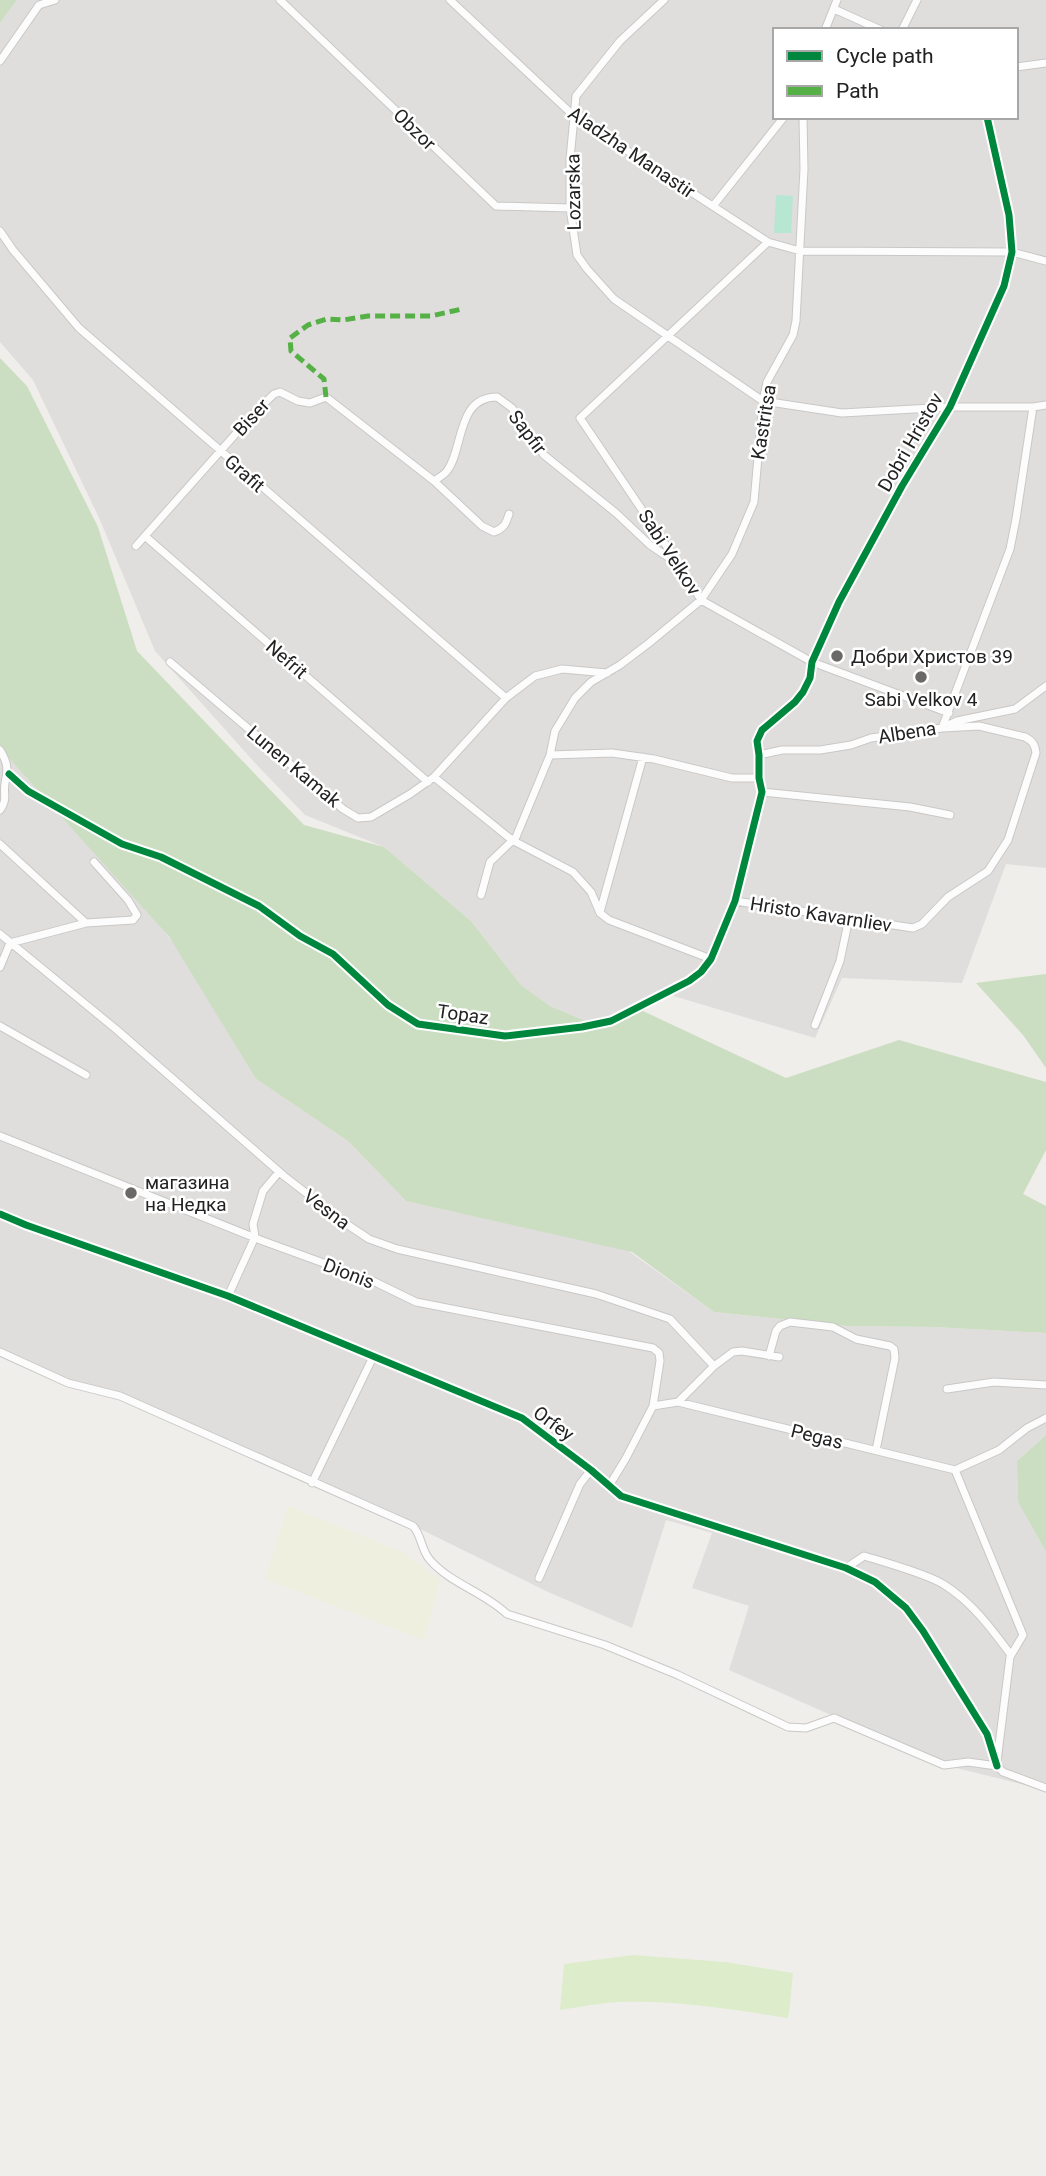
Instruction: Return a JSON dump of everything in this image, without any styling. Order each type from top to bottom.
[{"type":"street","points":[[0,61],[39,5],[55,0]]},
{"type":"street","name":"Obzor","points":[[280,0],[496,206],[570,208]]},
{"type":"street","name":"Lozarska","points":[[663,0],[620,41],[576,96],[570,159],[570,208],[577,255],[586,269],[614,299],[762,401]]},
{"type":"street","points":[[826,28],[837,0]]},
{"type":"street","points":[[903,28],[917,0]]},
{"type":"street","name":"Aladzha Manastir","points":[[455,2],[574,116],[768,242],[800,251],[1012,251],[1046,261]]},
{"type":"street","points":[[834,9],[877,28]]},
{"type":"street","points":[[1018,67],[1046,64]]},
{"type":"street","points":[[713,206],[782,119]]},
{"type":"street","name":"Kastritsa","points":[[481,895],[491,862],[516,836],[550,755],[555,731],[575,698],[591,682],[649,643],[701,600],[732,554],[754,502],[762,401],[767,382],[793,335],[794,328],[804,169],[803,119]]},
{"type":"street","name":"Dobri Hristov","points":[[759,755],[757,741],[762,730],[795,702],[810,678],[812,662],[839,602],[902,486],[950,407],[1004,286],[1012,251],[1009,215],[987,119]]},
{"type":"street","name":"Grafit","points":[[0,231],[79,328],[506,698]]},
{"type":"street","points":[[666,335],[768,242]]},
{"type":"street","name":"Sabi Velkov","points":[[666,335],[580,418],[701,600],[812,662],[949,713]]},
{"type":"street","name":"Biser","points":[[136,546],[220,451],[274,394],[280,392],[298,401],[310,402],[326,397],[434,481]]},
{"type":"street","name":"Sapfir","points":[[434,481],[448,470],[467,415],[482,400],[498,397],[512,408],[544,455],[650,545],[680,566]]},
{"type":"street","points":[[762,401],[842,413],[1046,405]]},
{"type":"street","points":[[942,728],[1010,548],[1033,407]]},
{"type":"street","points":[[434,481],[482,526],[494,532],[506,524],[509,514]]},
{"type":"street","name":"Nefrit","points":[[146,537],[431,779],[512,840],[573,872],[591,892],[600,913]]},
{"type":"street","name":"Lunen Kamak","points":[[170,662],[358,818],[371,817],[431,779]]},
{"type":"street","points":[[431,779],[506,698],[535,676],[562,669],[607,673]]},
{"type":"street","name":"Albena","points":[[759,755],[782,750],[820,750],[851,745],[871,738],[942,728],[957,721],[1015,709],[1046,686]]},
{"type":"street","name":"Hristo Kavarnliev","points":[[735,901],[913,928],[922,924],[948,897],[988,872],[1008,840],[1036,753],[1035,746],[1025,737],[979,726],[942,728]]},
{"type":"street","points":[[0,750],[6,760],[9,774],[5,784],[6,801],[0,810]]},
{"type":"street","points":[[550,755],[612,753],[643,757],[732,778],[758,778]]},
{"type":"street","name":"Topaz","points":[[9,774],[27,791],[122,844],[162,857],[259,906],[300,936],[333,954],[388,1005],[418,1024],[505,1036],[611,1021],[689,981],[701,972],[710,959],[735,901],[762,792],[758,778],[759,755]]},
{"type":"street","points":[[643,757],[600,913],[609,920],[710,959]]},
{"type":"street","points":[[762,792],[910,807],[950,815]]},
{"type":"street","points":[[0,845],[86,923]]},
{"type":"street","points":[[0,967],[10,943],[86,923],[133,920],[137,915],[128,900],[93,862]]},
{"type":"street","points":[[816,1025],[840,961],[849,918]]},
{"type":"street","name":"Vesna","points":[[0,934],[117,1030],[279,1172],[369,1239],[397,1249],[596,1294],[670,1319],[714,1366]]},
{"type":"street","points":[[0,1026],[86,1075]]},
{"type":"street","name":"Dionis","points":[[0,1136],[373,1281],[416,1302],[653,1348],[659,1353],[660,1361],[653,1406]]},
{"type":"street","points":[[228,1296],[255,1237],[253,1224],[263,1191],[279,1172]]},
{"type":"street","name":"Orfey","points":[[0,1214],[228,1296],[522,1418],[621,1496],[846,1568],[875,1582],[906,1608],[923,1631],[987,1734],[997,1766]]},
{"type":"street","points":[[769,1356],[776,1331],[790,1322],[833,1327],[856,1339],[894,1349],[895,1358],[876,1450]]},
{"type":"street","points":[[0,1352],[68,1383],[120,1396],[413,1526],[431,1561],[463,1585],[495,1602],[507,1614],[617,1650],[678,1675],[788,1727],[806,1728],[834,1718],[944,1765],[968,1762],[997,1766],[1003,1772],[1046,1788]]},
{"type":"street","points":[[609,1486],[653,1406],[678,1402],[714,1366],[733,1352],[779,1357]]},
{"type":"street","points":[[313,1483],[373,1357]]},
{"type":"street","points":[[947,1389],[994,1382],[1046,1385]]},
{"type":"street","name":"Pegas","points":[[678,1402],[956,1470]]},
{"type":"street","points":[[997,1766],[1011,1656],[1023,1635],[956,1470],[999,1450],[1027,1428],[1046,1418]]},
{"type":"street","points":[[539,1578],[580,1484],[591,1471]]},
{"type":"street","points":[[846,1568],[864,1556],[940,1583],[985,1619],[1011,1656]]},
{"type":"shaded area","points":[[17,0],[1046,0],[1046,868],[1006,864],[962,983],[842,978],[815,1038],[670,995],[643,1011],[624,1014],[595,1025],[550,1006],[521,985],[471,921],[384,847],[305,815],[155,651],[100,520],[33,380],[0,342],[0,23]]},
{"type":"shaded area","points":[[0,748],[177,947],[256,1079],[348,1141],[406,1201],[627,1250],[714,1312],[848,1326],[1046,1333],[1046,1435],[1017,1461],[1018,1502],[1046,1552],[1046,1790],[944,1765],[729,1670],[749,1606],[692,1588],[712,1533],[666,1520],[632,1628],[548,1592],[400,1519],[120,1396],[68,1383],[0,1352]]},
{"type":"green space","points":[[0,0],[17,0],[0,23]]},
{"type":"green space","points":[[776,195],[793,196],[791,233],[774,233]]},
{"type":"green space","points":[[0,358],[27,386],[98,527],[137,651],[304,825],[384,847],[471,921],[521,985],[550,1006],[595,1025],[624,1014],[643,1011],[786,1078],[899,1040],[1046,1082],[1046,1150],[1023,1194],[1046,1206],[1046,1333],[848,1326],[714,1312],[632,1252],[406,1201],[348,1141],[256,1079],[170,938],[0,748]]},
{"type":"green space","points":[[1046,974],[1046,1068],[1023,1035],[976,983]]},
{"type":"green space","points":[[1046,1435],[1046,1552],[1018,1502],[1017,1461]]},
{"type":"green space","points":[[288,1506],[405,1553],[440,1581],[424,1640],[265,1579]]},
{"type":"green space","points":[[633,1955],[725,1962],[793,1973],[789,2014],[787,2018],[661,2002],[604,2003],[560,2010],[564,1964]]},
{"type":"marked path","points":[[326,397],[324,379],[291,351],[290,338],[308,325],[327,319],[431,316],[462,309]]},
{"type":"cycle path","points":[[9,774],[28,791],[122,844],[161,857],[259,906],[300,936],[333,954],[388,1005],[418,1024],[505,1036],[582,1027],[611,1021],[689,981],[701,972],[711,959],[735,901],[762,792],[757,741],[762,730],[803,692],[810,678],[812,662],[839,602],[902,486],[950,407],[1004,286],[1012,252],[1009,215],[987,119]]},
{"type":"cycle path","points":[[0,1214],[228,1296],[522,1418],[621,1496],[846,1568],[875,1582],[906,1608],[923,1631],[987,1734],[997,1766]]},
{"type":"place","name":"Добри Христов 39","points":[[837,656]]},
{"type":"place","name":"Sabi Velkov 4","points":[[921,677]]},
{"type":"place","name":"магазина на Недка","points":[[131,1193]]}]
